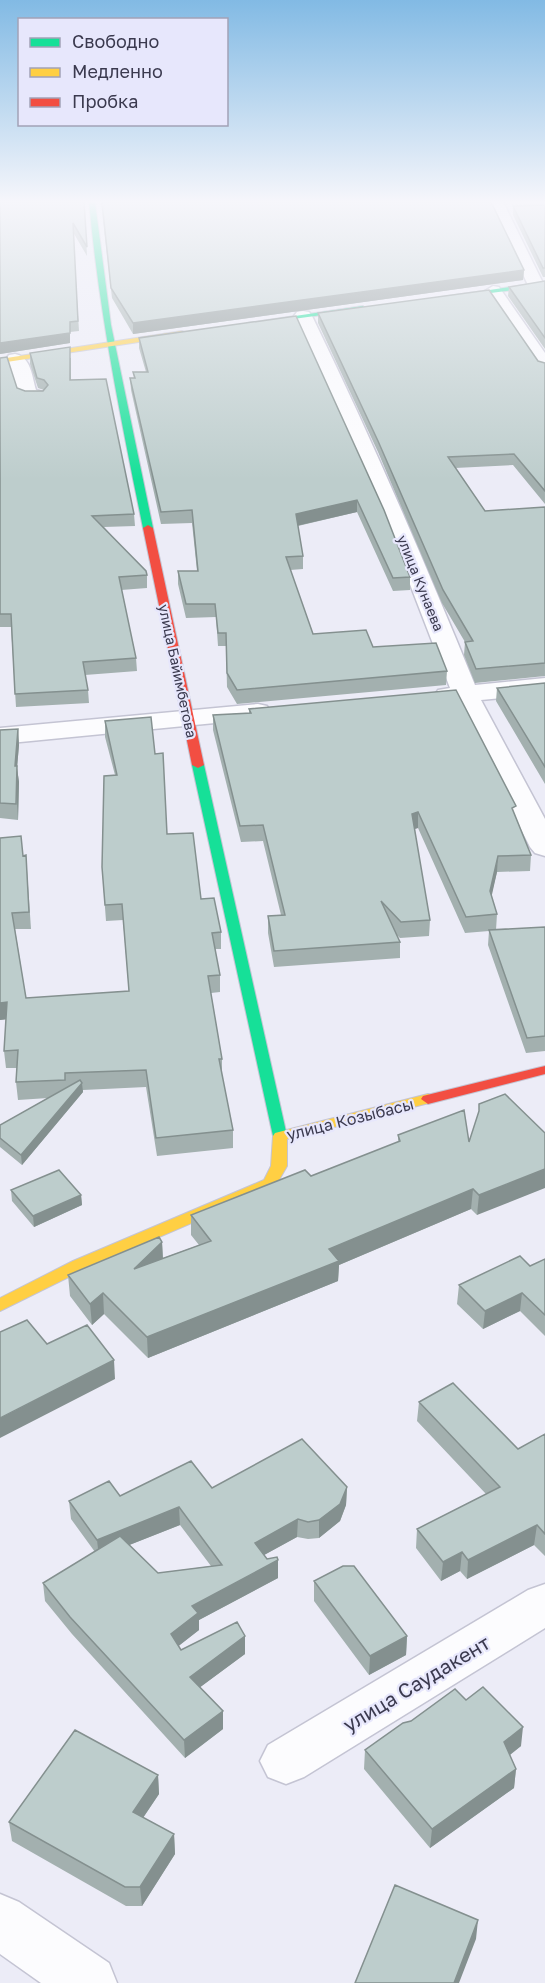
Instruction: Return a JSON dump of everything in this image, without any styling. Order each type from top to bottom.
[{"type":"street","name":"улица Байимбетова","points":[[102,295],[109,344],[188,718],[280,1136]]},
{"type":"street","points":[[435,298],[464,295]]},
{"type":"street","points":[[495,295],[545,366]]},
{"type":"street","points":[[235,326],[378,306]]},
{"type":"street","name":"улица Кунаева","points":[[303,316],[397,522],[465,694],[545,847]]},
{"type":"street","points":[[7,360],[200,331]]},
{"type":"street","points":[[7,360],[21,367],[27,394],[36,396]]},
{"type":"street","points":[[419,698],[545,686]]},
{"type":"street","points":[[0,736],[280,710]]},
{"type":"street","name":"улица Козыбасы","points":[[0,1305],[79,1265],[270,1182],[279,1166],[280,1136],[545,1070]]},
{"type":"street","name":"улица Саудакент","points":[[286,1761],[545,1604]]},
{"type":"street","points":[[0,1921],[89,1983]]},
{"type":"building","points":[[0,295],[77,295],[78,321],[70,322],[70,333],[0,343]]},
{"type":"building","points":[[115,295],[343,295],[133,323]]},
{"type":"building","points":[[455,295],[492,295],[538,361],[545,363],[545,491],[514,454],[448,457],[485,511],[545,507],[545,663],[476,669],[465,642],[473,641],[443,590],[378,441],[318,313]]},
{"type":"building","points":[[514,295],[545,295],[545,338]]},
{"type":"building","points":[[296,316],[384,510],[410,577],[393,578],[357,500],[296,514],[303,556],[286,557],[313,634],[366,630],[373,647],[436,643],[447,671],[237,690],[227,673],[226,633],[218,633],[215,604],[186,604],[178,571],[198,571],[192,510],[161,512],[130,378],[135,378],[133,372],[148,372],[139,338]]},
{"type":"building","points":[[70,347],[70,380],[106,379],[134,514],[92,516],[146,571],[147,575],[119,577],[136,658],[83,662],[88,690],[15,694],[11,614],[0,614],[0,358],[7,357],[17,388],[25,391],[43,391],[48,385],[44,380],[37,378],[30,353]]},
{"type":"building","points":[[545,683],[545,767],[497,688]]},
{"type":"building","points":[[456,690],[516,806],[512,808],[531,855],[498,856],[490,891],[497,914],[466,917],[418,812],[412,814],[430,920],[401,922],[381,901],[400,942],[274,951],[268,916],[285,915],[263,825],[240,826],[213,715],[251,713],[249,709]]},
{"type":"building","points":[[151,717],[155,754],[163,753],[167,834],[193,833],[201,899],[214,898],[221,932],[212,933],[220,975],[208,976],[222,1059],[219,1059],[233,1130],[156,1138],[146,1070],[65,1073],[65,1080],[16,1082],[18,1050],[4,1051],[7,1002],[0,1003],[0,838],[21,836],[23,856],[26,855],[29,912],[12,913],[26,998],[129,991],[122,904],[105,905],[102,867],[104,776],[117,775],[105,721]]},
{"type":"building","points":[[18,729],[15,766],[17,766],[16,804],[0,803],[0,730]]},
{"type":"building","points":[[545,927],[545,1036],[527,1038],[489,930]]},
{"type":"building","points":[[80,1080],[82,1083],[21,1155],[0,1138],[0,1125]]},
{"type":"building","points":[[505,1094],[545,1133],[545,1169],[479,1195],[473,1189],[329,1249],[339,1261],[147,1337],[103,1293],[90,1304],[68,1275],[159,1237],[162,1242],[134,1269],[211,1241],[191,1215],[305,1170],[311,1176],[400,1141],[398,1135],[464,1110],[469,1142],[479,1104]]},
{"type":"building","points":[[59,1170],[81,1195],[33,1216],[11,1190]]},
{"type":"building","points":[[520,1256],[530,1266],[545,1259],[545,1315],[522,1293],[485,1311],[459,1285]]},
{"type":"building","points":[[27,1320],[47,1344],[87,1325],[114,1360],[0,1418],[0,1332]]},
{"type":"building","points":[[453,1383],[518,1449],[545,1434],[545,1534],[537,1525],[468,1560],[462,1552],[443,1562],[417,1529],[500,1487],[419,1402]]},
{"type":"building","points":[[302,1439],[347,1487],[340,1504],[319,1520],[308,1522],[298,1519],[255,1543],[267,1559],[277,1557],[278,1560],[192,1606],[198,1613],[171,1634],[181,1650],[237,1622],[245,1636],[190,1677],[223,1711],[184,1740],[70,1617],[43,1583],[120,1536],[158,1573],[222,1565],[179,1507],[97,1540],[69,1501],[109,1481],[120,1496],[191,1461],[212,1488]]},
{"type":"building","points":[[343,1566],[354,1566],[407,1636],[370,1656],[314,1581]]},
{"type":"building","points":[[483,1687],[523,1727],[504,1742],[516,1769],[432,1829],[365,1750],[403,1723],[411,1721],[455,1689],[466,1700]]},
{"type":"building","points":[[75,1730],[158,1775],[133,1812],[174,1834],[140,1887],[125,1887],[9,1822]]},
{"type":"building","points":[[395,1885],[478,1920],[454,1983],[355,1983]]},
{"type":"traffic: fast","points":[[102,295],[122,407],[148,528]]},
{"type":"traffic: fast","points":[[444,297],[463,295]]},
{"type":"traffic: fast","points":[[251,323],[363,308]]},
{"type":"traffic: fast","points":[[198,765],[280,1136]]},
{"type":"traffic: slow","points":[[0,361],[182,333]]},
{"type":"traffic: slow","points":[[0,1305],[79,1265],[270,1183],[279,1166],[280,1136],[428,1099]]},
{"type":"traffic: jam","points":[[148,528],[198,765]]},
{"type":"traffic: jam","points":[[428,1099],[545,1070]]}]
